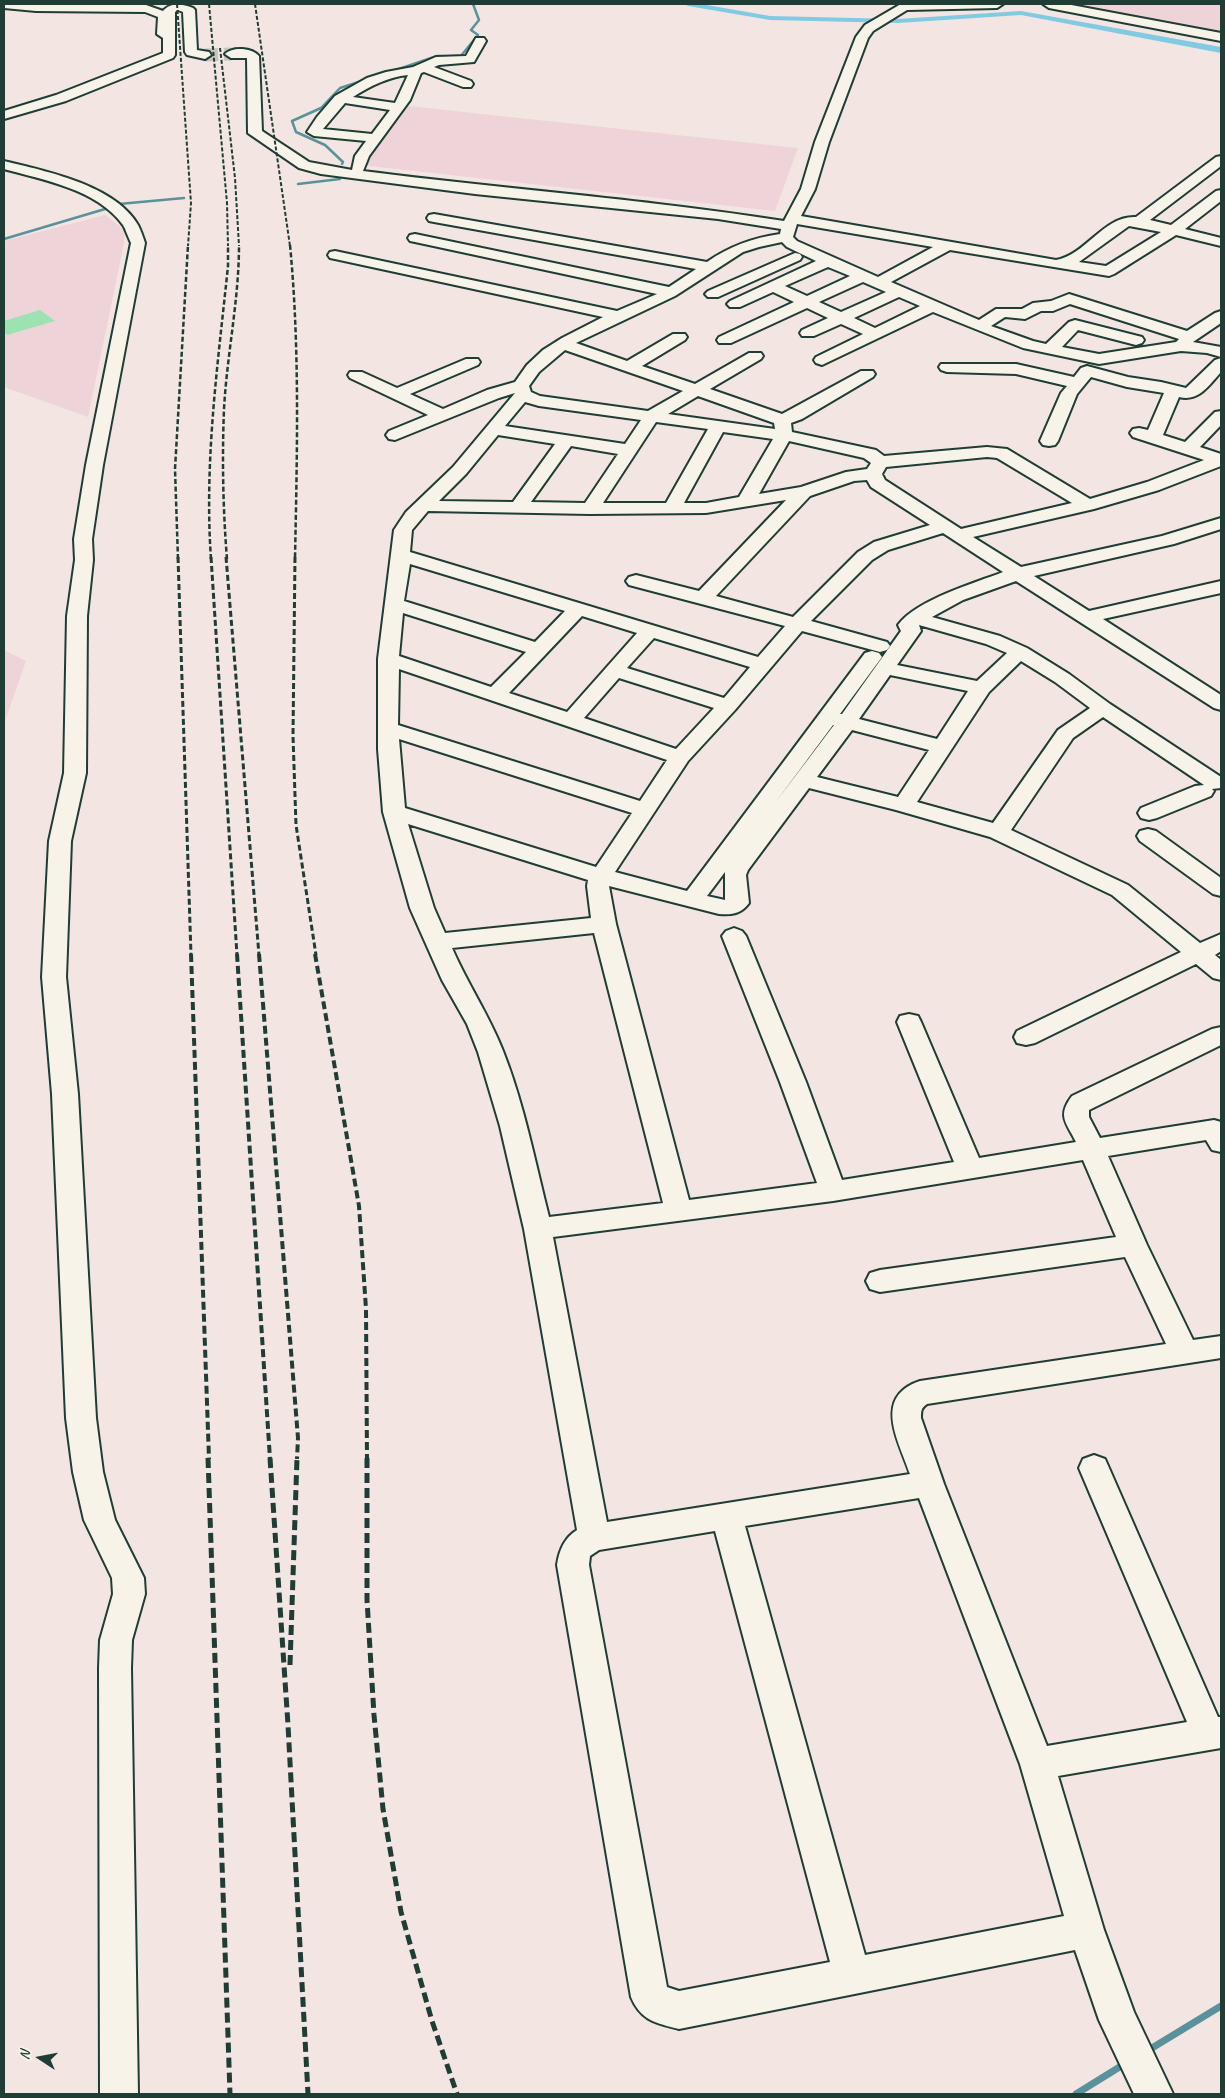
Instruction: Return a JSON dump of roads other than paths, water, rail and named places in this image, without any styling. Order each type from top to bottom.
[{"type":"street","points":[[4,4],[36,7],[135,8],[160,12],[164,15],[163,56]]},
{"type":"street","points":[[594,1537],[538,1229],[513,1126],[491,1052],[479,1024],[454,980],[422,908],[394,812],[389,774],[388,659],[393,604],[401,555],[402,532],[413,516],[451,480],[493,429],[522,390],[528,372],[537,362],[563,344],[671,292],[738,249],[769,240],[789,227],[808,189],[822,142],[862,37],[869,28],[906,5],[997,4]]},
{"type":"street","points":[[1049,4],[1221,37]]},
{"type":"street","points":[[4,115],[61,98],[130,72],[170,54],[169,11],[178,8],[189,10],[191,52],[197,55],[205,55]]},
{"type":"street","points":[[348,136],[372,104],[412,86],[444,60],[470,59],[480,41]]},
{"type":"street","points":[[232,54],[247,53],[252,56],[255,133],[304,165],[321,170],[475,190],[718,215],[789,227],[949,245],[1101,271],[1109,270],[1174,230],[1221,194]]},
{"type":"street","points":[[376,138],[314,132],[340,99],[354,89],[404,72],[412,86]]},
{"type":"street","points":[[377,80],[412,86]]},
{"type":"street","points":[[354,89],[467,84]]},
{"type":"street","points":[[358,169],[362,156],[412,86]]},
{"type":"street","points":[[340,99],[372,104]]},
{"type":"street","points":[[1139,222],[1221,160]]},
{"type":"street","points":[[4,165],[92,193],[107,201],[128,222],[136,235],[138,243],[112,371],[83,539],[84,560],[77,616],[75,773],[60,841],[54,977],[64,1094],[80,1418],[88,1472],[100,1520],[128,1578],[128,1594],[116,1640],[115,1668],[119,2094]]},
{"type":"street","points":[[304,165],[358,169],[392,175],[395,180]]},
{"type":"street","points":[[1206,172],[1221,175]]},
{"type":"street","points":[[434,218],[710,267]]},
{"type":"street","points":[[1062,264],[1074,260],[1126,221],[1218,238]]},
{"type":"street","points":[[789,227],[792,244],[807,252],[980,326],[1029,345],[1049,350],[1088,371],[1127,382],[1191,393],[1221,363]]},
{"type":"street","points":[[415,238],[671,292]]},
{"type":"street","points":[[878,283],[949,245]]},
{"type":"street","points":[[713,294],[807,252]]},
{"type":"street","points":[[335,255],[618,316]]},
{"type":"street","points":[[736,304],[828,261]]},
{"type":"street","points":[[725,340],[863,276]]},
{"type":"street","points":[[773,286],[875,334]]},
{"type":"street","points":[[808,333],[898,292]]},
{"type":"street","points":[[980,326],[1004,311],[1024,314],[1040,306],[1053,306],[1069,299],[1185,342],[1221,352]]},
{"type":"street","points":[[822,360],[933,306]]},
{"type":"street","points":[[947,367],[1088,371],[1185,342],[1221,316]]},
{"type":"street","points":[[1049,350],[1075,325],[1136,340]]},
{"type":"street","points":[[630,366],[679,337]]},
{"type":"street","points":[[563,344],[698,390],[783,428],[877,458],[877,482],[1221,704]]},
{"type":"street","points":[[1007,368],[1029,345]]},
{"type":"street","points":[[590,509],[652,416],[755,356]]},
{"type":"street","points":[[396,394],[472,362]]},
{"type":"street","points":[[1049,441],[1060,410],[1088,371]]},
{"type":"street","points":[[746,501],[783,428],[796,415],[867,374]]},
{"type":"street","points":[[356,375],[442,415]]},
{"type":"street","points":[[395,435],[493,394],[522,390]]},
{"type":"street","points":[[522,390],[528,398],[539,401],[718,426],[783,428]]},
{"type":"street","points":[[1174,390],[1146,435],[1221,460]]},
{"type":"street","points":[[1188,449],[1221,416]]},
{"type":"street","points":[[672,509],[718,426]]},
{"type":"street","points":[[493,429],[629,450]]},
{"type":"street","points":[[519,506],[567,440]]},
{"type":"street","points":[[424,506],[519,506],[590,509],[706,508],[804,492],[876,468],[988,452],[1001,453],[1088,505]]},
{"type":"street","points":[[679,1211],[604,924],[598,886],[601,876],[680,757],[728,706],[798,623],[869,553],[881,546],[1088,505],[1153,486],[1221,460]]},
{"type":"street","points":[[704,598],[804,492]]},
{"type":"street","points":[[394,812],[601,876],[730,908],[737,902],[735,875],[737,869],[803,780],[880,646],[894,628],[912,622],[956,596],[1017,574],[1167,540],[1221,523]]},
{"type":"street","points":[[401,555],[763,665]]},
{"type":"street","points":[[636,581],[880,646]]},
{"type":"street","points":[[1087,617],[1221,587]]},
{"type":"street","points":[[393,604],[539,650]]},
{"type":"street","points":[[496,694],[578,609]]},
{"type":"street","points":[[912,622],[993,640],[1020,652],[1062,678],[1215,790]]},
{"type":"street","points":[[692,900],[837,720],[885,668],[911,631],[912,622]]},
{"type":"street","points":[[571,720],[650,630]]},
{"type":"street","points":[[904,804],[982,688],[1020,652]]},
{"type":"street","points":[[388,659],[680,757]]},
{"type":"street","points":[[885,668],[982,688]]},
{"type":"street","points":[[613,670],[728,706]]},
{"type":"street","points":[[998,832],[1065,734],[1103,708]]},
{"type":"street","points":[[837,720],[942,747]]},
{"type":"street","points":[[389,729],[645,810]]},
{"type":"street","points":[[803,780],[904,804],[998,832],[1120,890],[1221,972]]},
{"type":"street","points":[[1149,814],[1215,790]]},
{"type":"street","points":[[1148,836],[1221,888]]},
{"type":"street","points":[[436,942],[604,924]]},
{"type":"street","points":[[734,936],[833,1191]]},
{"type":"street","points":[[1026,1037],[1221,942]]},
{"type":"street","points":[[909,1022],[970,1168]]},
{"type":"street","points":[[1185,1353],[1133,1245],[1092,1149],[1076,1117],[1076,1109],[1081,1102],[1221,1035]]},
{"type":"street","points":[[538,1229],[833,1191],[1214,1129],[1221,1143]]},
{"type":"street","points":[[880,1282],[1133,1245]]},
{"type":"street","points":[[1153,2093],[1118,2020],[1086,1930],[1037,1764],[929,1484],[906,1418],[906,1407],[911,1399],[920,1393],[1221,1347]]},
{"type":"street","points":[[1037,1764],[1215,1733],[1094,1468]]},
{"type":"street","points":[[929,1484],[594,1537],[583,1542],[574,1552],[573,1565],[650,1997],[661,2006],[679,2010],[1086,1930]]},
{"type":"street","points":[[727,1516],[852,1976]]},
{"type":"waterway","points":[[393,71],[437,56],[460,57],[478,35],[471,30],[479,20],[473,4]]},
{"type":"waterway","points":[[688,4],[770,18],[898,21],[1021,13],[1221,50]]},
{"type":"waterway","points":[[342,164],[343,162],[325,145],[296,132],[292,121],[321,108],[340,88],[368,79]]},
{"type":"waterway","points":[[298,184],[340,179],[340,176]]},
{"type":"waterway","points":[[119,204],[184,198]]},
{"type":"waterway","points":[[4,239],[105,209]]},
{"type":"waterway","points":[[1147,2051],[1221,2006]]},
{"type":"waterway","points":[[1076,2094],[1126,2063]]},
{"type":"tunnel","points":[[205,55],[231,54]]},
{"type":"railway","points":[[177,4],[191,203],[188,246]]},
{"type":"railway","points":[[209,4],[227,203],[228,246]]},
{"type":"railway","points":[[255,4],[290,246]]},
{"type":"railway","points":[[220,48],[235,178],[239,246]]},
{"type":"railway","points":[[178,559],[175,469],[188,245]]},
{"type":"railway","points":[[290,245],[297,363],[295,559]]},
{"type":"railway","points":[[211,559],[209,486],[213,412],[228,266],[228,246]]},
{"type":"railway","points":[[227,559],[223,484],[224,409],[237,286],[239,246]]},
{"type":"railway","points":[[178,557],[191,955]]},
{"type":"railway","points":[[211,557],[237,955]]},
{"type":"railway","points":[[226,557],[259,955]]},
{"type":"railway","points":[[295,557],[293,736],[296,825],[316,955]]},
{"type":"railway","points":[[191,954],[209,1459]]},
{"type":"railway","points":[[237,954],[270,1459]]},
{"type":"railway","points":[[259,954],[298,1438],[297,1459]]},
{"type":"railway","points":[[315,954],[359,1206],[366,1309],[367,1459]]},
{"type":"railway","points":[[208,1458],[230,2094]]},
{"type":"railway","points":[[270,1458],[288,1725],[308,2094]]},
{"type":"railway","points":[[290,1665],[297,1458]]},
{"type":"railway","points":[[367,1459],[367,1600],[374,1715],[383,1809],[401,1912],[432,2021],[457,2094]]}]
